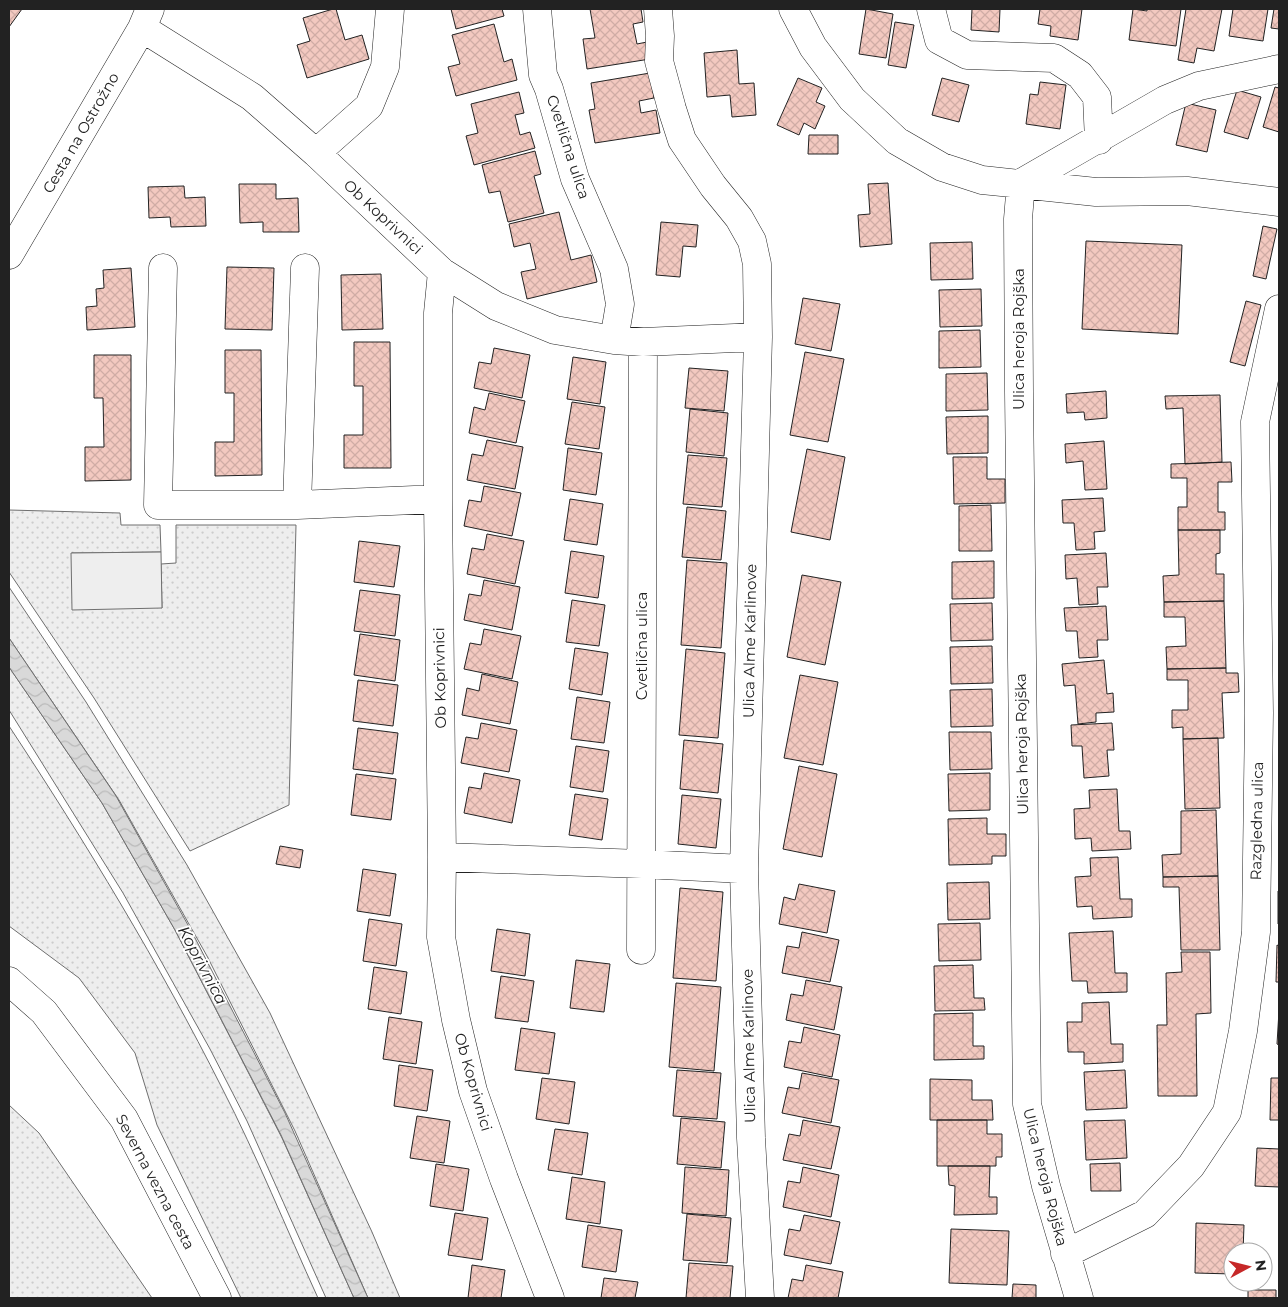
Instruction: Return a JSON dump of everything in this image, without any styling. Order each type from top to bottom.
[{"type":"street","points":[[316,153],[369,106],[385,67],[390,9]]},
{"type":"street","name":"Cvetlična ulica","points":[[537,9],[543,75],[549,89],[575,179],[614,269],[620,304],[614,340]]},
{"type":"street","name":"Ulica Alme Karlinove","points":[[658,9],[659,61],[682,140],[713,186],[738,218],[752,241],[757,264],[758,337],[744,869],[751,1138],[760,1298]]},
{"type":"street","points":[[793,9],[813,47],[852,99],[897,141],[942,167],[982,180],[1096,192],[1187,191],[1279,202]]},
{"type":"street","points":[[931,9],[939,40],[967,55],[1054,58],[1080,75],[1097,97],[1099,140]]},
{"type":"street","name":"Ob Koprivnici","points":[[146,18],[252,97],[316,153],[442,272],[438,313],[441,937],[456,1020],[473,1091],[504,1179],[550,1298]]},
{"type":"street","name":"Cesta na Ostrožno","points":[[9,255],[146,18]]},
{"type":"street","points":[[1021,183],[1166,100],[1200,86],[1279,69]]},
{"type":"street","name":"Ulica heroja Rojška","points":[[1021,183],[1018,219],[1026,1104],[1046,1186],[1079,1298]]},
{"type":"street","points":[[163,268],[158,505],[297,505],[438,499]]},
{"type":"street","points":[[297,505],[305,268]]},
{"type":"street","points":[[442,272],[496,306],[555,330],[614,340],[643,342],[758,337]]},
{"type":"street","name":"Razgledna ulica","points":[[1065,1254],[1145,1214],[1190,1166],[1228,1112],[1243,1031],[1256,932],[1259,714],[1255,422],[1279,309]]},
{"type":"street","name":"Cvetlična ulica","points":[[641,950],[643,342]]},
{"type":"street","points":[[442,857],[744,869]]},
{"type":"street","name":"Severna vezna cesta","points":[[9,981],[44,1012],[124,1119],[216,1298]]},
{"type":"shaded area","points":[[9,510],[120,513],[121,525],[160,525],[161,552],[72,553],[162,608],[161,564],[176,563],[176,525],[296,525],[289,805],[190,851],[94,698],[9,572]]},
{"type":"shaded area","points":[[161,552],[162,608],[72,610],[71,553]]},
{"type":"shaded area","points":[[9,587],[86,702],[187,865],[270,1013],[372,1232],[400,1298],[368,1298],[295,1131],[207,956],[119,800],[9,638]]},
{"type":"shaded area","points":[[9,667],[102,803],[175,930],[282,1138],[354,1298],[326,1298],[247,1121],[210,1049],[123,893],[9,710]]},
{"type":"shaded area","points":[[9,726],[121,904],[198,1041],[235,1114],[318,1298],[241,1298],[157,1125],[135,1053],[79,978],[9,926]]},
{"type":"shaded area","points":[[9,1105],[39,1133],[152,1298],[9,1298]]},
{"type":"water","name":"Koprivnica","points":[[9,638],[116,796],[193,934],[285,1113],[368,1298],[354,1298],[281,1135],[175,930],[102,803],[9,667]]},
{"type":"building","points":[[9,9],[22,9],[9,27]]},
{"type":"building","points":[[336,9],[345,40],[362,35],[369,59],[307,78],[297,45],[310,41],[303,18]]},
{"type":"building","points":[[451,9],[502,9],[504,16],[456,29]]},
{"type":"building","points":[[590,9],[641,9],[643,22],[633,24],[637,44],[647,42],[650,59],[587,69],[583,39],[595,38]]},
{"type":"building","points":[[866,9],[893,14],[886,58],[859,54]]},
{"type":"building","points":[[972,9],[1000,9],[999,32],[971,30]]},
{"type":"building","points":[[1040,9],[1082,9],[1078,40],[1050,36],[1051,26],[1038,24]]},
{"type":"building","points":[[1133,9],[1147,11],[1147,9],[1181,9],[1176,46],[1129,40]]},
{"type":"building","points":[[1186,9],[1222,9],[1214,51],[1197,48],[1194,63],[1178,60]]},
{"type":"building","points":[[1233,9],[1268,9],[1263,41],[1229,36]]},
{"type":"building","points":[[1274,9],[1279,9],[1279,29],[1271,28]]},
{"type":"building","points":[[895,22],[914,25],[906,68],[888,65]]},
{"type":"building","points":[[494,24],[504,62],[512,59],[517,80],[456,96],[448,67],[460,64],[452,35]]},
{"type":"building","points":[[737,50],[739,84],[754,83],[756,115],[732,117],[730,95],[707,97],[704,53]]},
{"type":"building","points":[[650,73],[654,98],[639,101],[641,113],[656,110],[660,133],[595,143],[589,110],[595,109],[591,83]]},
{"type":"building","points":[[798,78],[822,88],[816,102],[825,106],[815,129],[804,123],[799,135],[777,125]]},
{"type":"building","points":[[942,78],[969,85],[959,122],[932,115]]},
{"type":"building","points":[[1040,82],[1066,85],[1060,129],[1026,124],[1030,94],[1038,95]]},
{"type":"building","points":[[1275,87],[1279,88],[1279,132],[1263,127]]},
{"type":"building","points":[[1237,90],[1261,97],[1248,139],[1224,132]]},
{"type":"building","points":[[519,92],[524,113],[515,115],[520,135],[530,132],[535,148],[474,165],[466,136],[478,133],[471,104]]},
{"type":"building","points":[[1186,103],[1216,110],[1207,152],[1176,145]]},
{"type":"building","points":[[809,135],[838,135],[838,154],[808,154]]},
{"type":"building","points":[[535,151],[541,174],[534,176],[544,213],[508,222],[500,191],[489,193],[482,165]]},
{"type":"building","points":[[888,183],[892,244],[860,247],[858,215],[870,214],[868,184]]},
{"type":"building","points":[[239,184],[276,184],[276,199],[298,198],[299,232],[263,232],[263,222],[240,223]]},
{"type":"building","points":[[184,186],[185,198],[205,197],[206,226],[171,227],[170,217],[149,218],[148,187]]},
{"type":"building","points":[[559,212],[571,260],[591,255],[597,282],[527,299],[521,272],[536,269],[530,243],[514,247],[509,224]]},
{"type":"building","points":[[661,222],[698,225],[696,247],[683,246],[680,277],[656,275]]},
{"type":"building","points":[[1263,226],[1277,229],[1266,279],[1253,276]]},
{"type":"building","points":[[1086,241],[1182,245],[1178,334],[1082,329]]},
{"type":"building","points":[[972,242],[973,279],[931,280],[930,243]]},
{"type":"building","points":[[227,267],[274,268],[272,330],[225,329]]},
{"type":"building","points":[[131,268],[135,327],[87,330],[86,307],[97,306],[96,289],[104,288],[103,270]]},
{"type":"building","points":[[381,274],[383,329],[342,330],[341,275]]},
{"type":"building","points":[[981,289],[982,326],[940,327],[939,290]]},
{"type":"building","points":[[803,298],[840,304],[831,351],[795,344]]},
{"type":"building","points":[[1246,301],[1261,305],[1245,366],[1230,362]]},
{"type":"building","points":[[980,330],[981,367],[939,368],[939,331]]},
{"type":"building","points":[[354,342],[390,342],[391,468],[344,468],[344,435],[363,435],[363,386],[354,386]]},
{"type":"building","points":[[494,348],[530,355],[522,398],[474,388],[479,362],[491,364]]},
{"type":"building","points":[[225,350],[261,350],[262,475],[215,476],[215,442],[234,442],[234,393],[225,393]]},
{"type":"building","points":[[805,352],[844,359],[828,442],[790,435]]},
{"type":"building","points":[[94,355],[131,355],[131,480],[85,481],[85,447],[104,447],[103,398],[94,398]]},
{"type":"building","points":[[573,357],[606,362],[600,404],[567,399]]},
{"type":"building","points":[[689,368],[728,371],[724,411],[685,408]]},
{"type":"building","points":[[987,373],[988,410],[946,411],[946,374]]},
{"type":"building","points":[[1106,391],[1107,418],[1085,420],[1084,412],[1067,413],[1066,394]]},
{"type":"building","points":[[489,393],[525,401],[516,443],[469,433],[474,407],[485,410]]},
{"type":"building","points":[[1220,395],[1222,462],[1185,464],[1183,408],[1166,409],[1165,396]]},
{"type":"building","points":[[572,402],[605,407],[599,449],[565,444]]},
{"type":"building","points":[[690,409],[728,413],[724,456],[686,452]]},
{"type":"building","points":[[988,416],[988,453],[947,454],[946,417]]},
{"type":"building","points":[[487,440],[523,447],[515,489],[467,480],[472,454],[483,456]]},
{"type":"building","points":[[1104,441],[1107,489],[1085,490],[1083,461],[1066,463],[1065,444]]},
{"type":"building","points":[[568,448],[602,453],[596,495],[563,490]]},
{"type":"building","points":[[807,449],[845,457],[830,540],[791,532]]},
{"type":"building","points":[[688,455],[727,458],[722,507],[683,504]]},
{"type":"building","points":[[953,457],[987,457],[987,479],[1005,479],[1005,503],[954,504]]},
{"type":"building","points":[[1231,462],[1232,482],[1218,482],[1218,512],[1225,512],[1225,530],[1178,530],[1178,507],[1187,507],[1187,478],[1171,478],[1171,464]]},
{"type":"building","points":[[484,486],[521,493],[512,536],[464,526],[469,500],[481,502]]},
{"type":"building","points":[[1103,498],[1105,531],[1094,532],[1095,549],[1076,550],[1074,523],[1063,523],[1062,500]]},
{"type":"building","points":[[570,499],[603,504],[597,545],[564,540]]},
{"type":"building","points":[[991,505],[992,551],[959,551],[959,506]]},
{"type":"building","points":[[687,507],[726,511],[721,560],[682,557]]},
{"type":"building","points":[[1178,530],[1220,530],[1220,553],[1216,554],[1216,574],[1224,574],[1224,601],[1164,602],[1163,576],[1179,575]]},
{"type":"building","points":[[487,534],[524,541],[515,584],[467,574],[472,548],[484,550]]},
{"type":"building","points":[[359,541],[400,546],[394,587],[354,582]]},
{"type":"building","points":[[571,551],[604,556],[598,598],[565,593]]},
{"type":"building","points":[[1106,553],[1108,587],[1097,587],[1098,604],[1079,605],[1077,578],[1066,579],[1065,555]]},
{"type":"building","points":[[687,560],[727,563],[721,648],[681,645]]},
{"type":"building","points":[[994,561],[994,598],[952,599],[952,562]]},
{"type":"building","points":[[802,575],[841,582],[825,665],[787,657]]},
{"type":"building","points":[[484,580],[520,587],[512,630],[464,620],[469,594],[481,596]]},
{"type":"building","points":[[360,590],[400,595],[395,636],[354,631]]},
{"type":"building","points":[[572,600],[605,605],[599,646],[566,642]]},
{"type":"building","points":[[1224,601],[1226,668],[1167,669],[1166,647],[1186,646],[1185,617],[1164,617],[1164,602]]},
{"type":"building","points":[[992,603],[993,640],[951,641],[950,604]]},
{"type":"building","points":[[1106,606],[1108,640],[1097,640],[1098,657],[1079,658],[1077,631],[1066,631],[1064,608]]},
{"type":"building","points":[[484,629],[521,636],[512,679],[464,669],[470,643],[481,645]]},
{"type":"building","points":[[360,634],[400,640],[395,681],[354,675]]},
{"type":"building","points":[[992,646],[993,683],[951,684],[950,647]]},
{"type":"building","points":[[575,648],[608,653],[602,695],[569,689]]},
{"type":"building","points":[[686,649],[725,653],[718,738],[679,735]]},
{"type":"building","points":[[1104,660],[1107,694],[1113,693],[1114,712],[1096,713],[1096,722],[1078,724],[1075,685],[1064,686],[1062,664]]},
{"type":"building","points":[[1226,668],[1226,673],[1238,673],[1239,692],[1222,693],[1224,738],[1183,739],[1183,727],[1172,728],[1172,710],[1188,710],[1188,680],[1167,680],[1167,669]]},
{"type":"building","points":[[482,674],[518,682],[510,724],[462,715],[467,688],[479,691]]},
{"type":"building","points":[[800,675],[838,682],[823,765],[784,758]]},
{"type":"building","points":[[358,680],[398,685],[393,726],[353,721]]},
{"type":"building","points":[[992,689],[993,726],[951,727],[950,690]]},
{"type":"building","points":[[577,697],[610,702],[604,743],[571,739]]},
{"type":"building","points":[[481,723],[517,730],[509,772],[461,763],[466,737],[478,739]]},
{"type":"building","points":[[1112,723],[1114,750],[1107,750],[1109,776],[1084,778],[1082,746],[1072,746],[1071,725]]},
{"type":"building","points":[[358,728],[398,733],[393,774],[353,769]]},
{"type":"building","points":[[949,732],[991,732],[992,769],[950,770]]},
{"type":"building","points":[[1218,738],[1220,808],[1185,809],[1183,739]]},
{"type":"building","points":[[684,740],[723,744],[718,793],[680,789]]},
{"type":"building","points":[[576,746],[609,751],[603,792],[570,787]]},
{"type":"building","points":[[799,766],[837,774],[822,857],[783,849]]},
{"type":"building","points":[[484,773],[520,780],[512,823],[464,813],[469,787],[481,789]]},
{"type":"building","points":[[990,773],[990,810],[949,811],[948,774]]},
{"type":"building","points":[[356,774],[396,779],[391,820],[351,815]]},
{"type":"building","points":[[1117,789],[1119,831],[1130,831],[1131,849],[1092,851],[1091,838],[1075,839],[1074,809],[1090,808],[1089,790]]},
{"type":"building","points":[[575,794],[608,799],[602,840],[569,835]]},
{"type":"building","points":[[682,795],[721,799],[716,848],[678,844]]},
{"type":"building","points":[[1216,810],[1218,876],[1163,877],[1162,855],[1181,854],[1181,811]]},
{"type":"building","points":[[987,818],[987,834],[1006,834],[1006,856],[992,856],[992,864],[949,865],[948,819]]},
{"type":"building","points":[[280,846],[303,850],[300,868],[276,864]]},
{"type":"building","points":[[1118,857],[1120,899],[1132,899],[1132,917],[1093,919],[1092,906],[1077,907],[1075,877],[1091,876],[1090,858]]},
{"type":"building","points":[[363,869],[396,874],[390,916],[357,911]]},
{"type":"building","points":[[1218,876],[1220,950],[1181,950],[1179,887],[1163,887],[1163,877]]},
{"type":"building","points":[[989,882],[990,919],[948,920],[947,883]]},
{"type":"building","points":[[799,884],[835,891],[827,933],[779,924],[784,897],[795,900]]},
{"type":"building","points":[[680,888],[723,892],[716,981],[673,978]]},
{"type":"building","points":[[1279,891],[1279,924],[1278,924]]},
{"type":"building","points":[[369,919],[402,924],[396,966],[363,961]]},
{"type":"building","points":[[980,923],[981,960],[939,961],[938,924]]},
{"type":"building","points":[[497,929],[530,934],[525,976],[491,971]]},
{"type":"building","points":[[1113,931],[1115,973],[1127,973],[1127,992],[1088,993],[1087,981],[1072,981],[1069,933]]},
{"type":"building","points":[[802,932],[839,940],[830,982],[782,973],[787,946],[799,948]]},
{"type":"building","points":[[1277,945],[1279,946],[1279,982],[1276,982]]},
{"type":"building","points":[[1181,952],[1210,952],[1211,1013],[1196,1014],[1197,1096],[1158,1096],[1157,1025],[1167,1025],[1166,973],[1182,972]]},
{"type":"building","points":[[576,960],[610,964],[604,1012],[570,1008]]},
{"type":"building","points":[[973,965],[974,998],[984,998],[985,1010],[935,1011],[934,966]]},
{"type":"building","points":[[374,967],[407,972],[401,1014],[368,1009]]},
{"type":"building","points":[[501,976],[534,981],[528,1022],[495,1018]]},
{"type":"building","points":[[806,980],[842,987],[834,1030],[786,1020],[791,994],[803,996]]},
{"type":"building","points":[[676,983],[721,987],[714,1071],[669,1067]]},
{"type":"building","points":[[1109,1002],[1111,1044],[1123,1044],[1123,1062],[1084,1064],[1084,1052],[1068,1052],[1067,1022],[1082,1022],[1082,1003]]},
{"type":"building","points":[[1279,1011],[1279,1045],[1277,1044]]},
{"type":"building","points":[[973,1013],[973,1046],[984,1046],[984,1059],[934,1060],[934,1014]]},
{"type":"building","points":[[389,1017],[422,1022],[416,1064],[383,1059]]},
{"type":"building","points":[[804,1027],[840,1035],[832,1077],[784,1067],[789,1041],[801,1043]]},
{"type":"building","points":[[521,1028],[555,1033],[549,1074],[515,1070]]},
{"type":"building","points":[[399,1065],[433,1070],[427,1111],[394,1106]]},
{"type":"building","points":[[677,1070],[721,1073],[717,1119],[673,1116]]},
{"type":"building","points":[[1125,1070],[1127,1108],[1086,1110],[1084,1072]]},
{"type":"building","points":[[802,1073],[839,1080],[831,1123],[782,1113],[788,1087],[799,1089]]},
{"type":"building","points":[[542,1078],[575,1082],[569,1124],[536,1119]]},
{"type":"building","points":[[1271,1078],[1279,1078],[1279,1120],[1270,1120]]},
{"type":"building","points":[[930,1079],[972,1080],[972,1100],[992,1100],[993,1120],[930,1120]]},
{"type":"building","points":[[417,1116],[450,1121],[444,1163],[410,1158]]},
{"type":"building","points":[[681,1118],[725,1122],[721,1168],[677,1164]]},
{"type":"building","points":[[803,1120],[840,1127],[831,1169],[783,1160],[789,1134],[800,1136]]},
{"type":"building","points":[[937,1120],[987,1120],[987,1134],[1002,1134],[1002,1157],[996,1157],[996,1166],[937,1166]]},
{"type":"building","points":[[1125,1120],[1127,1158],[1086,1160],[1084,1121]]},
{"type":"building","points":[[555,1129],[588,1133],[582,1175],[548,1170]]},
{"type":"building","points":[[1257,1148],[1279,1149],[1279,1187],[1255,1186]]},
{"type":"building","points":[[1120,1163],[1121,1191],[1091,1191],[1090,1164]]},
{"type":"building","points":[[436,1164],[469,1169],[463,1211],[430,1206]]},
{"type":"building","points":[[948,1166],[990,1166],[989,1197],[997,1197],[997,1214],[954,1215],[955,1186],[949,1185]]},
{"type":"building","points":[[685,1167],[729,1170],[726,1216],[682,1213]]},
{"type":"building","points":[[803,1167],[839,1175],[831,1217],[783,1207],[788,1181],[800,1183]]},
{"type":"building","points":[[572,1177],[605,1182],[600,1224],[566,1219]]},
{"type":"building","points":[[455,1213],[488,1218],[482,1260],[448,1255]]},
{"type":"building","points":[[687,1214],[731,1218],[727,1263],[683,1260]]},
{"type":"building","points":[[804,1215],[840,1222],[831,1264],[784,1255],[789,1229],[800,1231]]},
{"type":"building","points":[[1196,1223],[1244,1225],[1243,1242],[1223,1242],[1223,1274],[1195,1273]]},
{"type":"building","points":[[588,1225],[622,1230],[616,1272],[582,1267]]},
{"type":"building","points":[[951,1229],[1009,1231],[1007,1285],[949,1283]]},
{"type":"building","points":[[689,1263],[733,1266],[730,1298],[686,1298]]},
{"type":"building","points":[[472,1265],[505,1270],[501,1298],[468,1298]]},
{"type":"building","points":[[806,1265],[843,1272],[838,1298],[788,1298],[792,1279],[803,1281]]},
{"type":"building","points":[[604,1278],[638,1282],[635,1298],[601,1298]]},
{"type":"building","points":[[1013,1284],[1036,1285],[1036,1298],[1012,1298]]},
{"type":"building","points":[[1273,1290],[1276,1290],[1276,1298],[1248,1298],[1248,1292],[1273,1292]]}]
